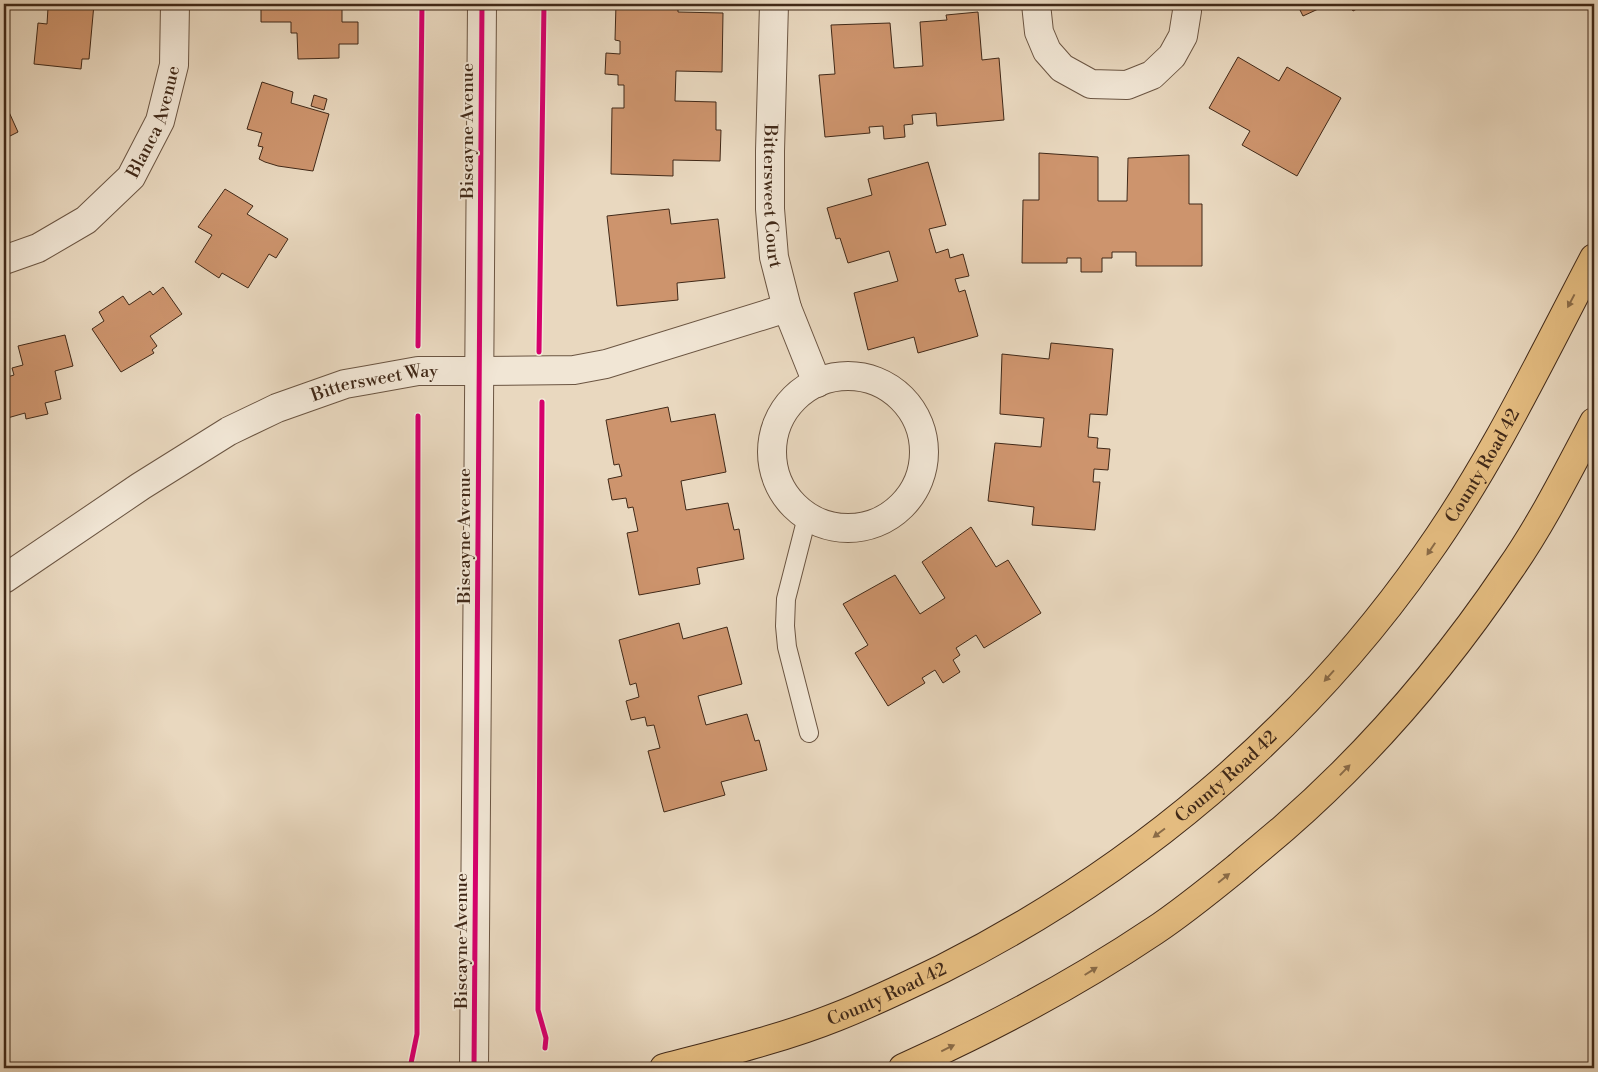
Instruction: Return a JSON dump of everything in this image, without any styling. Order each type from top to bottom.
[{"type":"highway","name":"County Road 42","points":[[664,1068],[835,1018],[901,989],[1025,924],[1082,889],[1137,850],[1191,808],[1295,713],[1384,611],[1426,556],[1464,499],[1499,439],[1594,258]]},
{"type":"highway","points":[[903,1068],[997,1023],[1073,982],[1155,930],[1220,881],[1284,828],[1383,731],[1427,680],[1470,625],[1511,568],[1547,508],[1594,422]]},
{"type":"street","name":"Blanca Avenue","points":[[4,260],[38,248],[86,220],[131,176],[160,121],[174,65],[175,4]]},
{"type":"street","name":"Biscayne Avenue","points":[[474,1068],[482,4]]},
{"type":"street","name":"Bittersweet Court","points":[[774,4],[770,151],[770,209],[774,257],[787,308],[816,383]]},
{"type":"street","points":[[1036,4],[1038,32],[1047,51],[1062,68],[1092,84],[1127,85],[1152,75],[1172,56],[1183,36],[1187,11],[1186,4]]},
{"type":"street","name":"Bittersweet Way","points":[[4,579],[141,486],[229,431],[277,408],[345,384],[418,371],[574,370],[606,364],[787,308]]},
{"type":"street","points":[[842,376],[869,379],[893,391],[911,410],[922,434],[924,460],[916,486],[901,508],[879,522],[852,529],[826,526],[808,517],[784,495],[773,471],[771,444],[778,419],[794,397],[816,383],[842,376]]},
{"type":"lane","points":[[808,517],[786,599],[785,626],[787,647],[809,733]]},
{"type":"building","points":[[61,4],[94,4],[89,59],[82,59],[81,69],[34,64],[38,23],[47,24],[48,8],[60,9]]},
{"type":"building","points":[[261,4],[342,4],[342,22],[358,22],[358,44],[339,44],[339,58],[298,59],[297,33],[291,33],[291,22],[261,22]]},
{"type":"building","points":[[616,4],[678,4],[678,12],[723,13],[722,72],[676,71],[675,101],[716,102],[716,130],[721,130],[720,161],[673,160],[673,176],[611,174],[612,108],[624,108],[624,85],[618,85],[618,75],[605,74],[606,53],[620,54],[620,41],[615,40]]},
{"type":"building","points":[[1297,4],[1329,4],[1303,16]]},
{"type":"building","points":[[1349,4],[1366,4],[1353,11]]},
{"type":"building","points":[[978,12],[982,60],[999,58],[1004,120],[937,126],[936,113],[912,115],[913,124],[904,125],[905,137],[884,139],[883,126],[869,127],[870,133],[825,137],[819,75],[835,74],[831,25],[890,23],[894,68],[923,66],[920,22],[947,20],[946,15]]},
{"type":"building","points":[[1238,57],[1279,81],[1287,67],[1341,98],[1297,176],[1242,145],[1250,131],[1209,108]]},
{"type":"building","points":[[262,82],[293,92],[291,103],[329,114],[313,171],[278,166],[259,159],[263,147],[258,146],[262,133],[247,129]]},
{"type":"building","points":[[314,95],[327,99],[324,110],[311,106]]},
{"type":"building","points":[[4,101],[18,132],[4,139]]},
{"type":"building","points":[[1039,153],[1098,157],[1098,201],[1127,201],[1128,158],[1189,155],[1189,204],[1202,204],[1202,266],[1136,266],[1136,252],[1112,252],[1112,258],[1102,258],[1102,272],[1081,272],[1081,258],[1067,258],[1067,263],[1022,263],[1023,200],[1039,200]]},
{"type":"building","points":[[928,162],[946,225],[929,229],[936,253],[948,249],[950,258],[963,254],[969,276],[955,279],[959,292],[965,290],[978,336],[918,353],[914,337],[868,350],[854,293],[898,281],[889,251],[848,263],[840,238],[836,239],[827,208],[872,195],[868,179]]},
{"type":"building","points":[[225,189],[253,206],[247,214],[288,239],[276,258],[269,254],[248,288],[222,273],[219,278],[195,262],[212,235],[198,227]]},
{"type":"building","points":[[669,209],[671,224],[718,219],[725,278],[677,283],[678,300],[617,306],[607,216]]},
{"type":"building","points":[[163,287],[182,314],[150,336],[157,346],[152,350],[154,353],[121,372],[92,329],[104,321],[99,312],[123,296],[129,305],[150,291],[153,295]]},
{"type":"building","points":[[65,335],[73,366],[55,371],[61,399],[45,403],[48,414],[26,419],[25,413],[4,419],[4,378],[14,375],[12,368],[23,365],[18,346]]},
{"type":"building","points":[[1051,343],[1113,349],[1107,415],[1090,414],[1088,437],[1098,438],[1097,448],[1110,449],[1108,470],[1094,469],[1093,482],[1100,482],[1095,530],[1032,525],[1034,507],[988,501],[995,443],[1041,447],[1044,418],[1000,414],[1002,354],[1049,359]]},
{"type":"building","points":[[668,407],[671,422],[715,414],[726,472],[681,481],[686,510],[728,503],[734,530],[739,529],[744,559],[697,568],[700,584],[639,595],[627,533],[638,531],[633,507],[628,508],[626,498],[612,500],[608,479],[622,476],[619,464],[614,465],[606,420]]},
{"type":"building","points":[[971,527],[996,567],[1008,560],[1041,613],[984,648],[976,635],[956,648],[960,655],[953,660],[960,672],[943,683],[935,670],[922,678],[925,683],[888,706],[855,653],[868,645],[843,604],[895,575],[920,614],[945,598],[922,562]]},
{"type":"building","points":[[679,623],[683,639],[727,627],[742,684],[698,696],[706,725],[747,714],[755,741],[759,740],[767,770],[721,782],[725,795],[664,812],[648,751],[660,748],[654,725],[647,726],[645,717],[631,720],[626,701],[639,697],[636,683],[630,685],[619,640]]},
{"type":"cycle path","points":[[418,346],[422,4]]},
{"type":"cycle path","points":[[474,1068],[482,4]]},
{"type":"cycle path","points":[[539,352],[544,4]]},
{"type":"cycle path","points":[[542,402],[538,1010],[546,1038],[545,1048]]},
{"type":"cycle path","points":[[410,1068],[417,1034],[418,416]]}]
